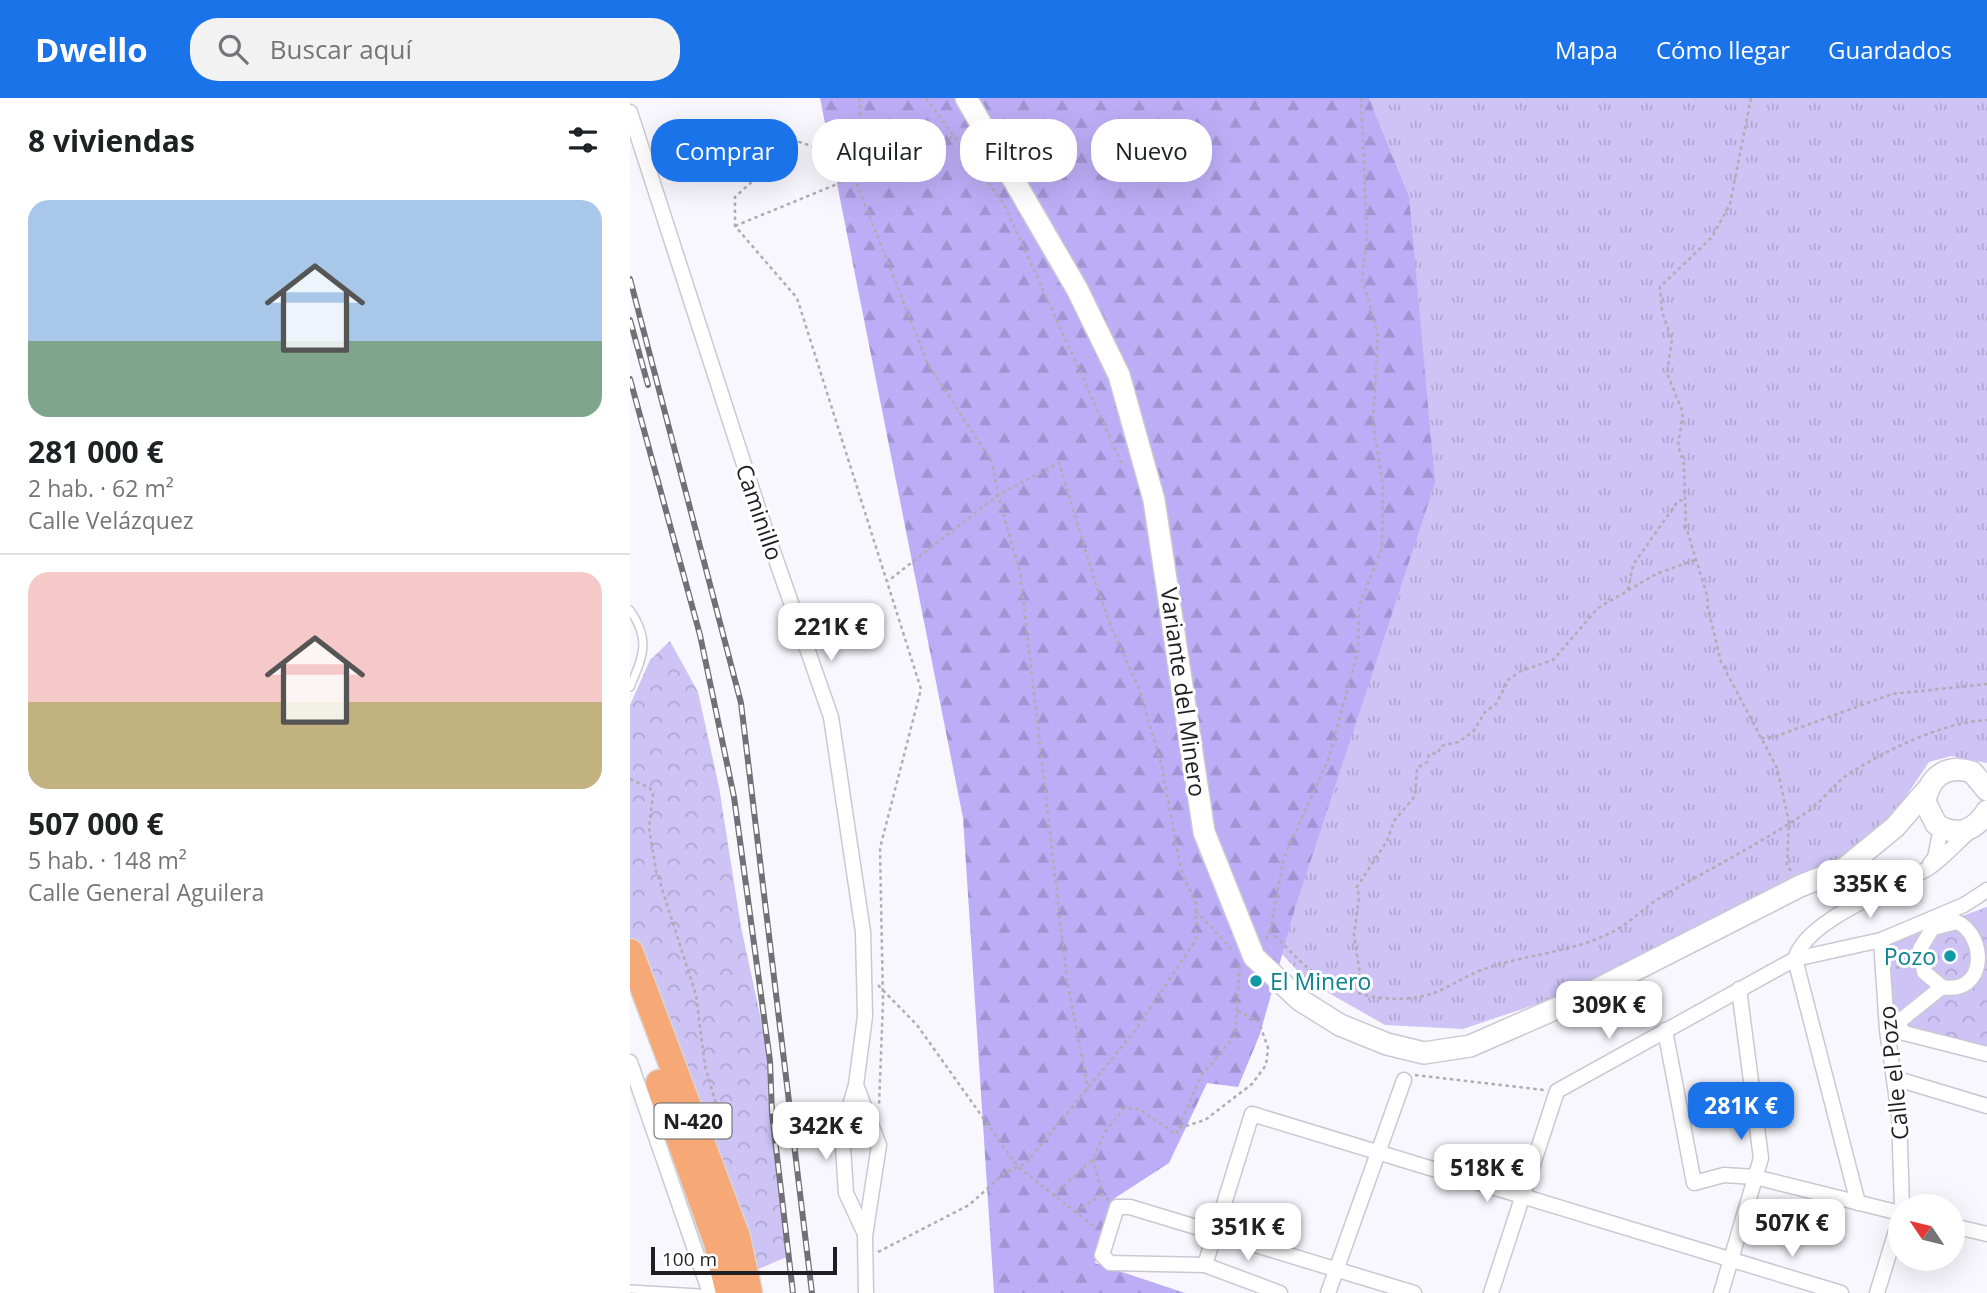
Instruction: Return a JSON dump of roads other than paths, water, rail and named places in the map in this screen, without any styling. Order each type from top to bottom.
[{"type":"highway","name":"N-420","points":[[630,952],[737,1237],[749,1293]]},
{"type":"highway","name":"N-420","points":[[630,1002],[717,1242],[729,1293]]},
{"type":"street","name":"Variante del Minero","points":[[966,98],[1077,289],[1119,374],[1154,500],[1204,832],[1254,957],[1300,1000],[1340,1025],[1387,1044],[1424,1053],[1470,1046],[1580,998],[1800,886],[1845,868],[1895,827],[1940,773],[1950,769],[1979,773]]},
{"type":"street","name":"Caminillo","points":[[630,112],[760,514],[831,718],[863,932],[865,1016],[856,1085],[842,1133],[846,1194],[865,1236]]},
{"type":"street","points":[[1979,773],[1987,790]]},
{"type":"street","points":[[1927,790],[1928,814],[1938,826],[1935,858],[1927,868]]},
{"type":"street","points":[[1895,827],[1923,822],[1957,832],[1982,820]]},
{"type":"street","points":[[1858,1203],[1795,959],[1799,945],[1818,928],[1927,868],[1982,820]]},
{"type":"street","points":[[1491,1293],[1557,1091],[1795,959],[1881,940],[1937,921],[1987,890]]},
{"type":"street","points":[[1937,921],[1924,938],[1919,961],[1924,972],[1942,987]]},
{"type":"street","points":[[1937,921],[1957,922],[1976,932],[1983,941],[1985,962],[1981,973],[1964,987],[1942,987],[1892,1026],[1904,1033],[1987,1054]]},
{"type":"street","name":"Calle el Pozo","points":[[1881,940],[1892,1026],[1902,1194]]},
{"type":"street","points":[[1721,1293],[1761,1158],[1739,989]]},
{"type":"street","points":[[1665,1030],[1694,1183],[1724,1175],[1755,1177],[1888,1212]]},
{"type":"street","points":[[630,1062],[710,1293]]},
{"type":"street","points":[[1894,1078],[1987,1106]]},
{"type":"street","points":[[1328,1293],[1404,1080]]},
{"type":"street","name":"Caminillo","points":[[856,1085],[879,1144],[865,1236],[866,1293]]},
{"type":"street","points":[[1205,1265],[1252,1114],[1842,1293]]},
{"type":"street","points":[[1280,1293],[1205,1265],[1110,1263],[1102,1255],[1109,1232],[1123,1207],[1414,1293]]},
{"type":"street","points":[[1965,1229],[1987,1234]]},
{"type":"street","points":[[1877,1293],[1888,1256]]},
{"type":"lane","points":[[630,610],[642,631],[644,654],[630,687]]},
{"type":"lane","points":[[630,1289],[699,1293]]},
{"type":"railway","points":[[630,279],[741,703],[812,1293]]},
{"type":"railway","points":[[630,320],[648,385]]},
{"type":"railway","points":[[630,379],[700,635],[734,797],[770,1061],[772,1113],[793,1293]]},
{"type":"place","name":"Pozo","points":[[1950,956]]},
{"type":"place","name":"El Minero","points":[[1256,981]]}]
